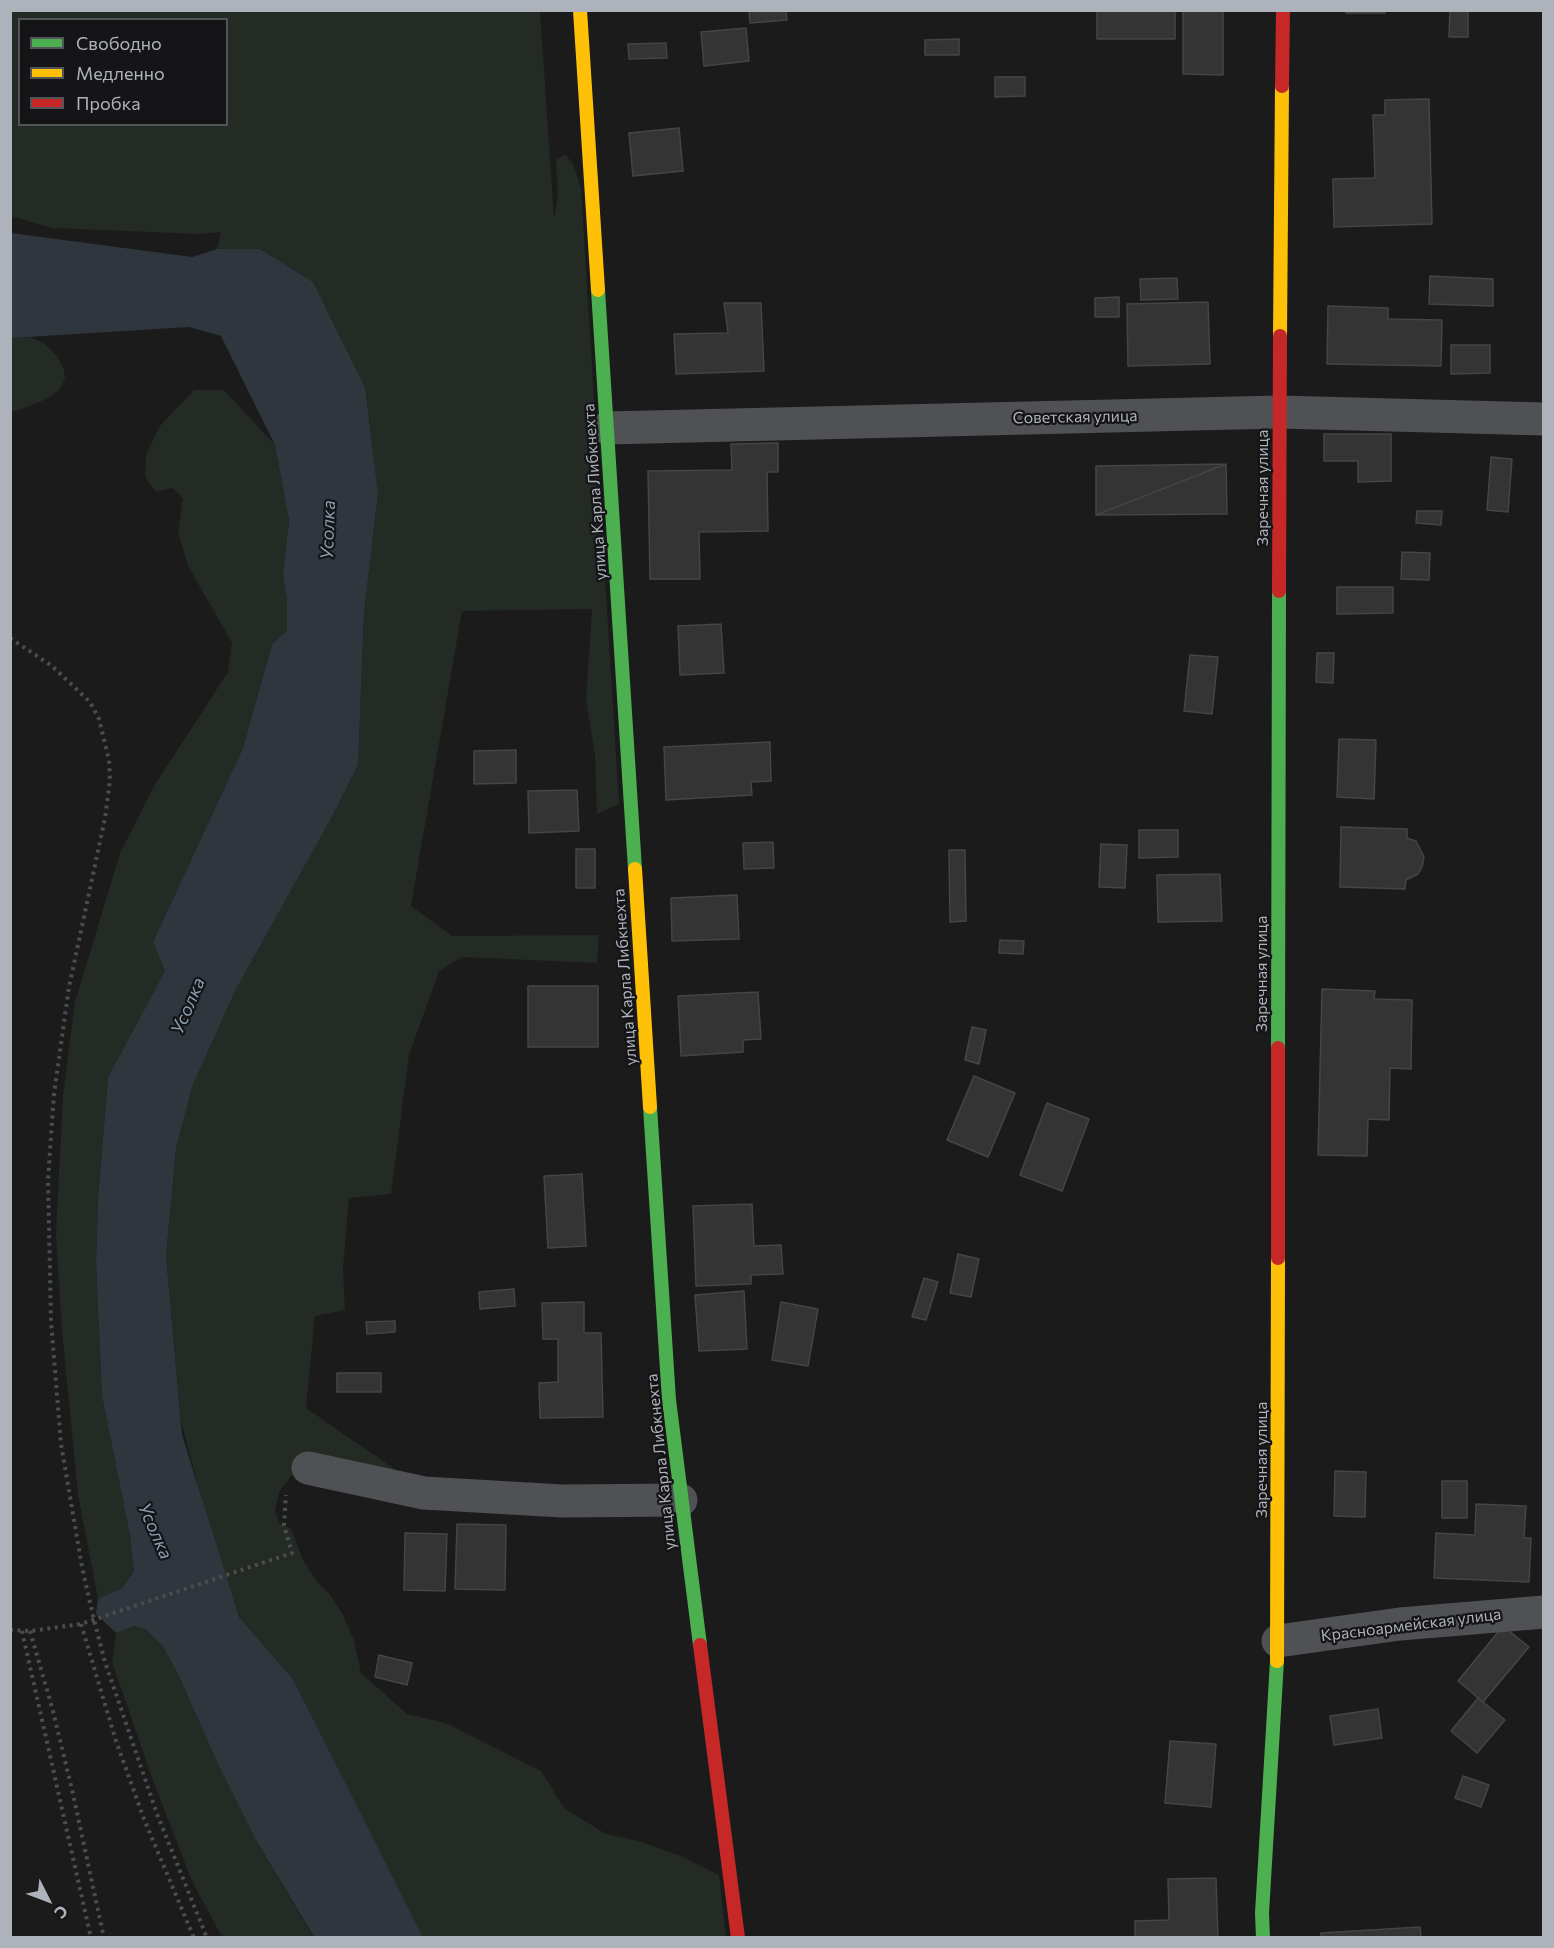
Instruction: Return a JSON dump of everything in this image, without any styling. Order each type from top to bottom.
[{"type":"street","name":"улица Карла Либкнехта","points":[[580,10],[669,1400],[738,1938]]},
{"type":"street","name":"Заречная улица","points":[[1263,1938],[1262,1913],[1278,1641],[1279,412],[1283,10]]},
{"type":"street","name":"Советская улица","points":[[607,428],[1279,412],[1544,419]]},
{"type":"street","points":[[308,1468],[424,1493],[562,1501],[681,1500]]},
{"type":"street","name":"Красноармейская улица","points":[[1278,1641],[1400,1624],[1544,1612]]},
{"type":"path","points":[[10,638],[52,666],[90,702],[99,719],[109,760],[110,780],[105,818],[69,987],[54,1094],[48,1179],[51,1321],[61,1444],[82,1567],[108,1673],[157,1814],[207,1938]]},
{"type":"path","points":[[10,1630],[30,1631],[81,1624],[292,1553],[284,1525]]},
{"type":"path","points":[[81,1624],[116,1741],[144,1819],[194,1938]]},
{"type":"path","points":[[22,1631],[92,1938]]},
{"type":"path","points":[[30,1631],[74,1794],[104,1938]]},
{"type":"shaded area","points":[[10,11],[540,11],[554,218],[558,196],[556,159],[566,155],[573,164],[581,188],[619,804],[597,814],[595,754],[586,701],[592,609],[462,611],[411,906],[452,936],[599,935],[597,963],[462,957],[439,971],[409,1055],[391,1194],[349,1198],[343,1269],[345,1310],[315,1316],[306,1408],[409,1479],[305,1459],[280,1490],[275,1510],[279,1523],[291,1529],[304,1562],[343,1615],[354,1640],[361,1673],[407,1714],[446,1723],[541,1771],[564,1808],[606,1834],[639,1841],[681,1856],[719,1875],[726,1937],[423,1937],[293,1679],[239,1617],[208,1523],[181,1421],[166,1255],[176,1149],[192,1087],[235,991],[333,815],[358,765],[364,613],[378,493],[365,387],[313,282],[260,249],[217,249],[221,232],[199,234],[52,228],[11,216]]},
{"type":"shaded area","points":[[30,337],[44,343],[57,356],[64,369],[65,379],[60,389],[49,398],[11,412],[11,338]]},
{"type":"shaded area","points":[[194,390],[224,390],[275,445],[289,520],[283,574],[287,600],[287,631],[272,644],[243,748],[153,942],[165,971],[108,1077],[98,1200],[96,1263],[102,1396],[130,1535],[134,1571],[122,1588],[98,1599],[78,1495],[62,1330],[56,1234],[63,1095],[75,1002],[120,853],[154,786],[228,672],[232,643],[188,566],[178,532],[183,499],[173,488],[156,492],[145,477],[146,455],[159,427]]},
{"type":"shaded area","points":[[134,1626],[145,1629],[162,1645],[179,1676],[217,1762],[256,1840],[313,1937],[223,1937],[219,1932],[191,1879],[151,1775],[112,1662],[116,1633]]},
{"type":"water","name":"Усолка","points":[[11,233],[192,257],[217,249],[260,249],[313,282],[365,387],[378,493],[364,613],[358,765],[333,815],[235,991],[192,1087],[176,1149],[166,1255],[182,1435],[239,1617],[293,1679],[423,1937],[314,1937],[256,1840],[217,1762],[179,1676],[162,1645],[145,1629],[134,1626],[116,1633],[96,1614],[98,1599],[122,1588],[134,1571],[130,1535],[102,1396],[96,1263],[98,1200],[108,1077],[165,971],[153,942],[243,748],[272,644],[287,631],[287,600],[283,574],[289,520],[275,445],[221,336],[189,327],[11,338]]},
{"type":"building","points":[[749,10],[786,10],[787,20],[750,23]]},
{"type":"building","points":[[1097,10],[1175,10],[1175,39],[1097,39]]},
{"type":"building","points":[[1183,10],[1223,10],[1223,75],[1183,74]]},
{"type":"building","points":[[1346,10],[1385,10],[1385,13],[1346,13]]},
{"type":"building","points":[[1450,10],[1468,10],[1468,37],[1449,37]]},
{"type":"building","points":[[746,28],[749,61],[704,66],[701,32]]},
{"type":"building","points":[[959,39],[959,55],[925,55],[925,40]]},
{"type":"building","points":[[666,43],[667,58],[629,59],[628,44]]},
{"type":"building","points":[[995,77],[1025,77],[1025,96],[995,97]]},
{"type":"building","points":[[1429,99],[1432,224],[1334,227],[1333,179],[1375,178],[1373,115],[1385,115],[1385,100]]},
{"type":"building","points":[[679,128],[683,171],[633,176],[629,133]]},
{"type":"building","points":[[1430,276],[1493,279],[1493,306],[1429,304]]},
{"type":"building","points":[[1177,278],[1178,299],[1141,300],[1140,279]]},
{"type":"building","points":[[1119,297],[1119,317],[1095,317],[1095,298]]},
{"type":"building","points":[[1208,302],[1210,364],[1128,366],[1127,304]]},
{"type":"building","points":[[724,303],[761,303],[764,371],[676,374],[674,334],[728,333]]},
{"type":"building","points":[[1328,306],[1388,308],[1388,319],[1442,320],[1441,366],[1327,364]]},
{"type":"building","points":[[1451,345],[1490,345],[1490,373],[1451,374]]},
{"type":"building","points":[[1324,434],[1391,434],[1391,481],[1358,482],[1358,461],[1324,461]]},
{"type":"building","points":[[778,443],[778,472],[767,472],[768,531],[699,532],[700,579],[650,579],[648,471],[732,470],[731,444]]},
{"type":"building","points":[[1491,457],[1512,459],[1508,512],[1487,510]]},
{"type":"building","points":[[1226,464],[1227,514],[1096,515]]},
{"type":"building","points":[[1226,464],[1096,515],[1096,466]]},
{"type":"building","points":[[1417,511],[1442,511],[1441,525],[1416,523]]},
{"type":"building","points":[[1402,552],[1430,553],[1429,580],[1401,579]]},
{"type":"building","points":[[1337,587],[1393,587],[1393,613],[1337,614]]},
{"type":"building","points":[[721,624],[724,673],[680,675],[678,626]]},
{"type":"building","points":[[1317,653],[1334,653],[1333,683],[1316,682]]},
{"type":"building","points":[[1190,655],[1218,657],[1212,714],[1184,711]]},
{"type":"building","points":[[1339,739],[1376,740],[1374,799],[1337,797]]},
{"type":"building","points":[[770,742],[771,781],[751,782],[752,795],[666,800],[664,747]]},
{"type":"building","points":[[516,750],[516,783],[474,784],[474,751]]},
{"type":"building","points":[[577,790],[579,831],[529,833],[528,791]]},
{"type":"building","points":[[1341,827],[1407,829],[1407,838],[1416,841],[1424,857],[1422,867],[1418,874],[1406,880],[1405,889],[1340,887]]},
{"type":"building","points":[[1139,830],[1178,830],[1178,857],[1139,858]]},
{"type":"building","points":[[773,842],[774,868],[744,869],[743,843]]},
{"type":"building","points":[[1101,844],[1127,845],[1125,888],[1099,887]]},
{"type":"building","points":[[576,849],[595,849],[595,888],[576,888]]},
{"type":"building","points":[[949,850],[965,850],[966,921],[950,922]]},
{"type":"building","points":[[1220,874],[1222,921],[1158,922],[1157,875]]},
{"type":"building","points":[[737,895],[739,939],[672,941],[671,898]]},
{"type":"building","points":[[1000,940],[1024,941],[1023,954],[999,953]]},
{"type":"building","points":[[528,986],[598,986],[598,1047],[528,1047]]},
{"type":"building","points":[[1322,989],[1375,991],[1374,999],[1412,1000],[1411,1069],[1390,1068],[1389,1120],[1368,1119],[1367,1156],[1318,1155]]},
{"type":"building","points":[[758,992],[761,1039],[743,1040],[743,1052],[681,1056],[678,996]]},
{"type":"building","points":[[972,1027],[986,1030],[979,1064],[965,1060]]},
{"type":"building","points":[[974,1076],[1015,1093],[988,1157],[947,1140]]},
{"type":"building","points":[[1047,1103],[1089,1119],[1062,1191],[1020,1175]]},
{"type":"building","points":[[582,1174],[586,1246],[548,1248],[544,1176]]},
{"type":"building","points":[[752,1204],[754,1246],[781,1245],[783,1274],[751,1275],[751,1284],[696,1286],[693,1206]]},
{"type":"building","points":[[958,1254],[979,1259],[971,1297],[950,1293]]},
{"type":"building","points":[[924,1278],[938,1282],[926,1320],[912,1317]]},
{"type":"building","points":[[514,1289],[515,1306],[480,1309],[479,1292]]},
{"type":"building","points":[[744,1291],[747,1349],[699,1351],[695,1295]]},
{"type":"building","points":[[584,1302],[584,1333],[601,1333],[603,1417],[540,1418],[539,1383],[558,1382],[558,1339],[543,1339],[542,1303]]},
{"type":"building","points":[[781,1302],[818,1309],[808,1366],[772,1360]]},
{"type":"building","points":[[395,1321],[395,1332],[367,1334],[366,1322]]},
{"type":"building","points":[[337,1373],[381,1373],[381,1392],[337,1392]]},
{"type":"building","points":[[1335,1471],[1366,1472],[1365,1517],[1334,1516]]},
{"type":"building","points":[[1442,1481],[1467,1481],[1467,1518],[1442,1518]]},
{"type":"building","points":[[1476,1504],[1526,1506],[1524,1538],[1531,1538],[1529,1582],[1434,1578],[1436,1533],[1475,1535]]},
{"type":"building","points":[[457,1524],[506,1525],[505,1590],[455,1589]]},
{"type":"building","points":[[405,1533],[447,1534],[445,1591],[404,1590]]},
{"type":"building","points":[[1503,1626],[1529,1647],[1483,1702],[1458,1681]]},
{"type":"building","points":[[379,1655],[412,1663],[407,1685],[375,1677]]},
{"type":"building","points":[[1478,1698],[1505,1720],[1477,1753],[1451,1731]]},
{"type":"building","points":[[1378,1709],[1382,1738],[1334,1745],[1330,1716]]},
{"type":"building","points":[[1170,1741],[1216,1744],[1211,1807],[1165,1803]]},
{"type":"building","points":[[1463,1776],[1489,1785],[1481,1807],[1455,1798]]},
{"type":"building","points":[[1216,1878],[1218,1938],[1135,1938],[1135,1921],[1169,1920],[1168,1879]]},
{"type":"building","points":[[1420,1927],[1421,1938],[1321,1938],[1321,1933]]},
{"type":"traffic: fast","points":[[598,290],[635,869]]},
{"type":"traffic: fast","points":[[1278,1048],[1279,591]]},
{"type":"traffic: fast","points":[[650,1107],[669,1400],[700,1645]]},
{"type":"traffic: fast","points":[[1263,1938],[1262,1913],[1277,1661]]},
{"type":"traffic: slow","points":[[580,10],[598,290]]},
{"type":"traffic: slow","points":[[1280,336],[1282,86]]},
{"type":"traffic: slow","points":[[635,869],[650,1107]]},
{"type":"traffic: slow","points":[[1277,1661],[1278,1258]]},
{"type":"traffic: jam","points":[[1282,86],[1283,10]]},
{"type":"traffic: jam","points":[[1279,591],[1280,336]]},
{"type":"traffic: jam","points":[[1278,1048],[1278,1258]]},
{"type":"traffic: jam","points":[[700,1645],[738,1938]]}]
